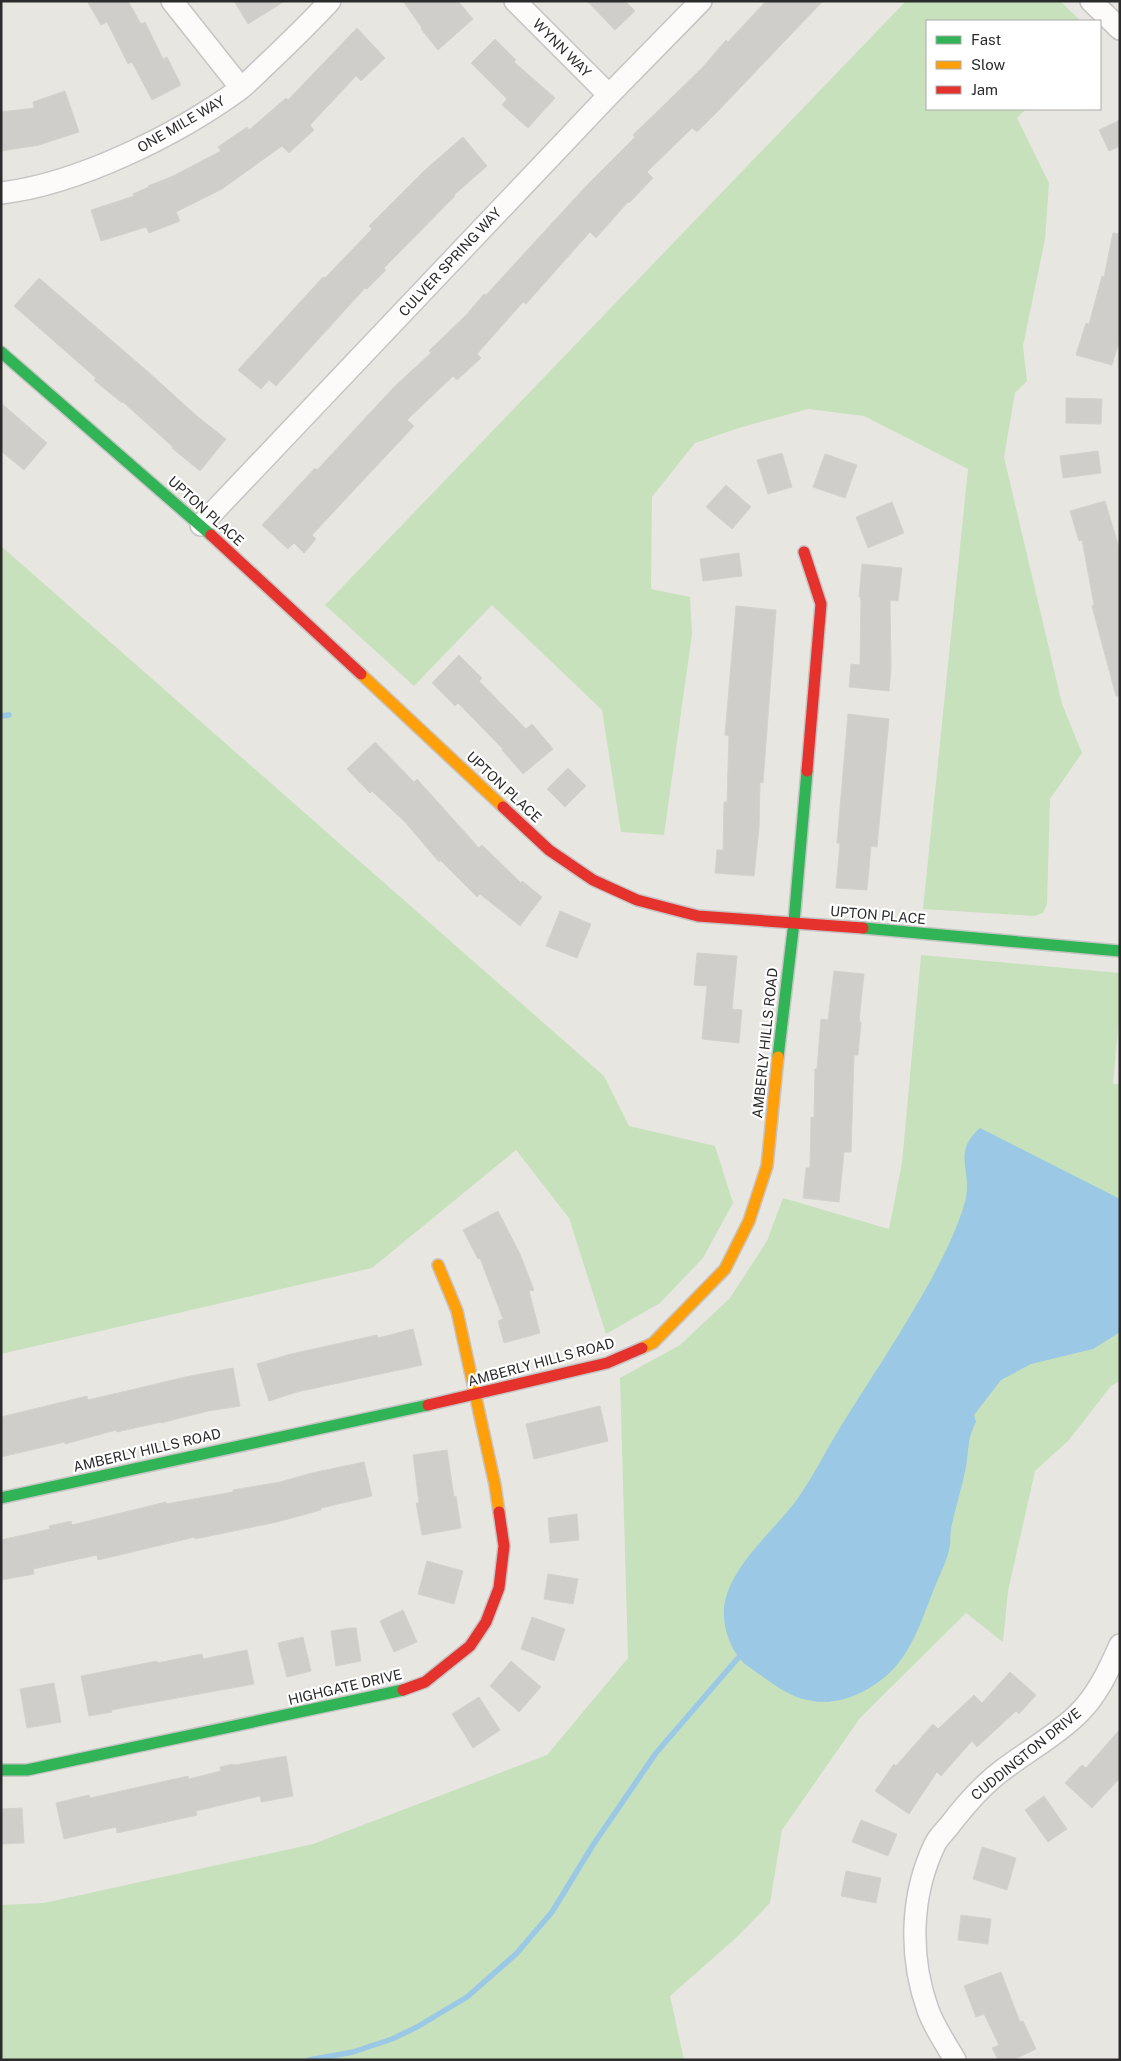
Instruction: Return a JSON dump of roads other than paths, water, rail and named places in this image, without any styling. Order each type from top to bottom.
[{"type":"street","points":[[172,1],[241,88]]},
{"type":"street","name":"ONE MILE WAY","points":[[1,193],[25,190],[67,179],[137,149],[203,114],[241,88],[330,1]]},
{"type":"street","name":"WYNN WAY","points":[[515,1],[610,95]]},
{"type":"street","name":"CULVER SPRING WAY","points":[[201,525],[701,1]]},
{"type":"street","points":[[1091,1],[1120,28]]},
{"type":"street","name":"UPTON PLACE","points":[[1,352],[201,525],[549,850],[593,880],[637,900],[698,916],[794,922],[1120,951]]},
{"type":"street","name":"AMBERLY HILLS ROAD","points":[[1,1498],[475,1395],[607,1363],[653,1343],[725,1269],[749,1221],[767,1166],[794,922],[821,604],[804,552]]},
{"type":"street","name":"HIGHGATE DRIVE","points":[[1,1770],[27,1770],[396,1692],[425,1682],[470,1646],[486,1622],[499,1588],[504,1546],[494,1485],[457,1311],[438,1265]]},
{"type":"street","name":"CUDDINGTON DRIVE","points":[[956,2060],[928,2012],[917,1976],[914,1944],[920,1884],[936,1843],[962,1808],[980,1789],[1078,1715],[1108,1673],[1120,1644]]},
{"type":"water","points":[[980,1128],[1120,1199],[1120,1332],[1093,1349],[1031,1364],[1001,1380],[974,1415],[976,1422],[970,1439],[948,1555],[919,1628],[909,1647],[897,1665],[888,1674],[879,1682],[857,1695],[845,1699],[820,1702],[800,1698],[770,1682],[749,1667],[737,1655],[728,1638],[724,1619],[725,1601],[737,1573],[746,1560],[789,1510],[804,1489],[930,1282],[950,1242],[961,1214],[967,1190],[965,1150],[972,1136]]},
{"type":"waterway","points":[[1,716],[9,715]]},
{"type":"waterway","points":[[309,2060],[353,2052],[392,2039],[417,2027],[467,1997],[516,1954],[552,1912],[593,1845],[656,1753],[738,1658]]}]
